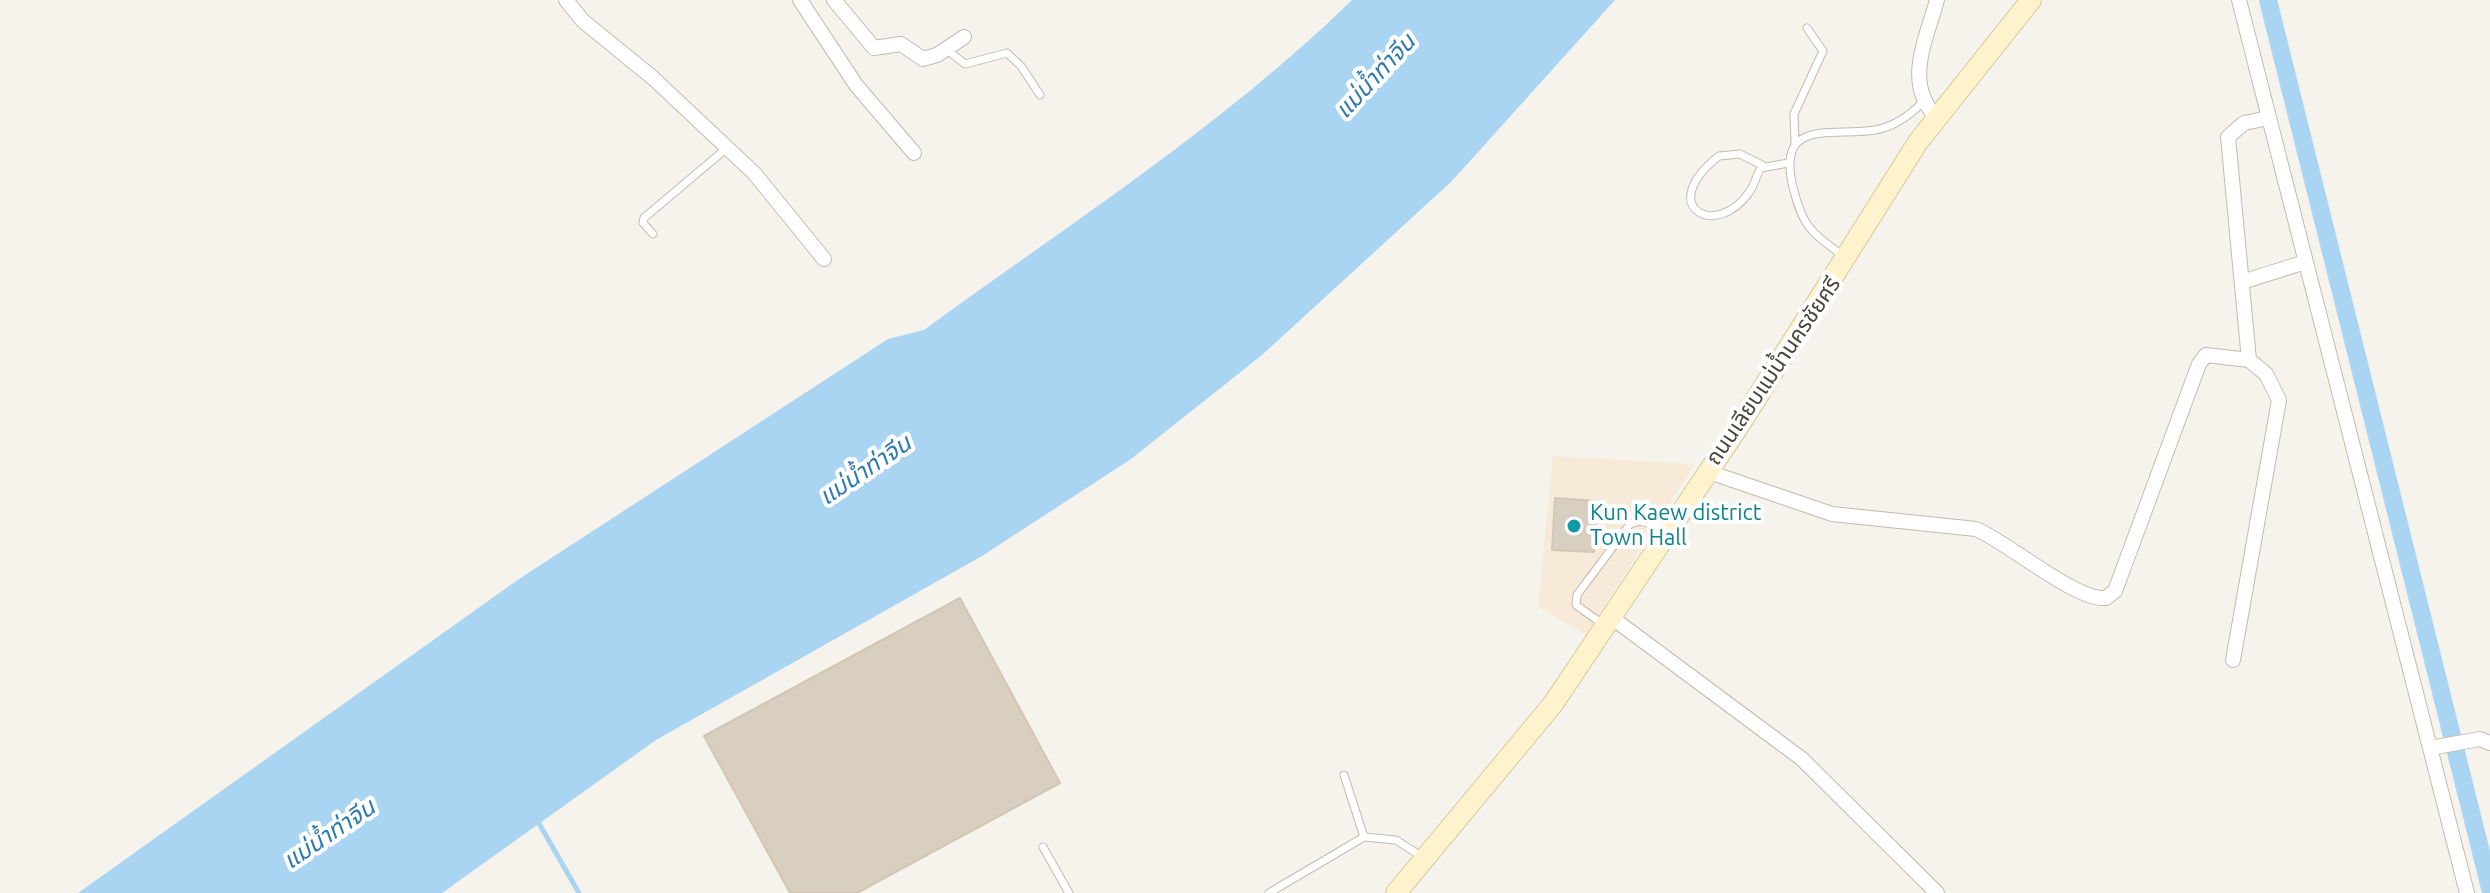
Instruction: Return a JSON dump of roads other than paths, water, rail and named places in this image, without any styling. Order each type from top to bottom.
[{"type":"main road","name":"ถนนเลียบแม่น้ำนครชัยศรี","points":[[1396,893],[1553,704],[1847,259],[1930,110],[2031,0]]},
{"type":"street","points":[[566,0],[583,21],[653,78],[728,147],[778,200],[824,259]]},
{"type":"street","points":[[800,0],[874,110],[914,153]]},
{"type":"street","points":[[834,0],[874,48],[901,44],[923,59],[964,37]]},
{"type":"street","points":[[1930,110],[1919,67],[1937,0]]},
{"type":"street","points":[[2239,0],[2467,893]]},
{"type":"street","points":[[2249,360],[2228,137],[2244,123],[2269,118]]},
{"type":"street","points":[[2242,282],[2305,262]]},
{"type":"street","points":[[1706,471],[1845,517],[1976,529],[1999,538],[2086,597],[2106,598],[2115,591],[2199,364],[2206,355],[2249,360],[2266,374],[2279,400],[2233,660]]},
{"type":"street","points":[[1608,621],[1802,759],[1937,893]]},
{"type":"street","points":[[2432,747],[2485,741]]},
{"type":"lane","points":[[1807,28],[1823,51],[1794,114],[1795,143],[1788,163],[1798,212],[1806,228],[1847,259]]},
{"type":"lane","points":[[946,49],[965,64],[1007,53],[1021,66],[1040,95]]},
{"type":"lane","points":[[1795,143],[1823,132],[1877,130],[1911,114],[1930,110]]},
{"type":"lane","points":[[653,234],[644,218],[728,147]]},
{"type":"lane","points":[[1764,166],[1751,190],[1725,214],[1712,217],[1700,214],[1691,204],[1688,193],[1693,182],[1719,156],[1740,154],[1764,166],[1788,163]]},
{"type":"lane","points":[[1608,621],[1576,605],[1577,595],[1630,524],[1640,521],[1670,529]]},
{"type":"lane","points":[[1344,775],[1364,837]]},
{"type":"lane","points":[[1269,893],[1364,837],[1396,840],[1425,858]]},
{"type":"lane","points":[[1043,847],[1069,893]]},
{"type":"water","name":"แม่น้ำท่าจีน","points":[[1352,0],[1615,0],[1452,181],[1262,355],[1131,459],[982,556],[656,740],[442,893],[78,893],[519,579],[888,339],[924,330],[1199,131],[1303,46]]},
{"type":"waterway","points":[[2268,0],[2490,888]]},
{"type":"waterway","points":[[537,820],[579,893]]},
{"type":"place","name":"Kun Kaew district Town Hall","points":[[1574,526]]}]
